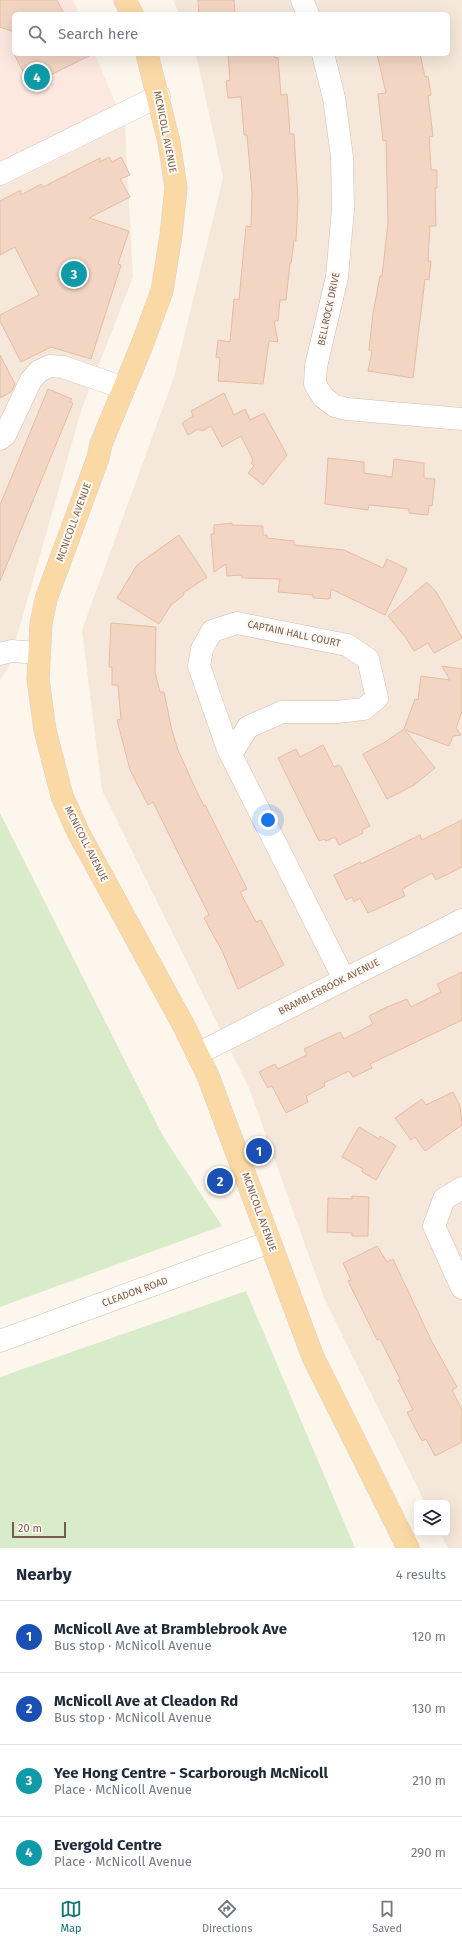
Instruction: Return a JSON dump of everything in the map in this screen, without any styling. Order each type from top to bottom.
[{"type":"main road","points":[[125,0],[131,12]]},
{"type":"main road","name":"MCNICOLL AVENUE","points":[[148,56],[169,142],[176,188],[171,235],[162,291],[101,444],[98,458],[46,599],[38,653],[38,679],[45,730],[62,796],[78,832],[208,1076],[313,1357],[408,1548]]},
{"type":"street","points":[[302,0],[307,12]]},
{"type":"street","name":"BELLROCK DRIVE","points":[[324,56],[334,98],[342,156],[343,209],[337,277],[316,366],[315,384],[323,397],[335,406],[347,409],[462,419]]},
{"type":"street","points":[[0,174],[158,96]]},
{"type":"street","points":[[0,439],[5,435],[31,380],[39,371],[50,366],[63,367],[124,388]]},
{"type":"street","name":"CAPTAIN HALL COURT","points":[[231,754],[248,727],[282,712],[336,712],[364,709],[377,698],[368,659],[346,645],[237,623],[212,631],[202,648],[199,666],[231,754],[344,979]]},
{"type":"street","points":[[0,654],[11,651],[38,653]]},
{"type":"street","name":"BRAMBLEBROOK AVENUE","points":[[197,1054],[462,920]]},
{"type":"street","points":[[462,1188],[444,1198],[434,1226],[462,1288]]},
{"type":"street","name":"CLEADON ROAD","points":[[0,1341],[270,1242]]},
{"type":"shaded area","points":[[0,0],[73,0],[78,12],[12,12],[12,56],[96,56],[125,126],[0,188]]},
{"type":"shaded area","points":[[173,0],[462,0],[462,1548],[448,1548],[442,1536],[450,1536],[450,1500],[424,1500],[324,1298],[249,1088],[102,790],[82,630],[174,377],[223,178],[196,56],[450,56],[450,12],[178,12]]},
{"type":"shaded area","points":[[125,126],[133,277],[81,411],[8,668],[0,680],[0,188]]},
{"type":"green space","points":[[0,813],[163,1136],[222,1226],[0,1307]]},
{"type":"green space","points":[[246,1291],[355,1548],[0,1548],[0,1377]]},
{"type":"building","points":[[0,0],[57,0],[63,12],[12,12],[12,31],[0,27]]},
{"type":"building","points":[[198,0],[234,0],[235,12],[199,12]]},
{"type":"building","points":[[15,56],[89,56],[30,85]]},
{"type":"building","points":[[228,56],[278,57],[281,95],[287,94],[290,134],[294,134],[298,201],[296,241],[294,241],[290,263],[286,300],[280,300],[278,321],[274,321],[278,342],[269,341],[263,384],[218,381],[220,358],[216,357],[218,340],[230,342],[234,299],[239,300],[246,226],[251,227],[252,192],[247,135],[244,135],[241,97],[228,98],[226,81],[230,80]]},
{"type":"building","points":[[377,56],[420,56],[425,77],[428,76],[431,95],[428,96],[433,136],[429,137],[431,170],[437,170],[437,188],[435,188],[436,226],[430,226],[428,261],[431,261],[429,280],[425,279],[413,378],[368,371],[372,351],[369,350],[373,313],[380,276],[382,276],[388,223],[386,140],[383,141],[378,94],[386,93]]},
{"type":"building","points":[[109,157],[112,162],[121,157],[130,175],[120,179],[130,197],[89,218],[129,231],[118,264],[121,265],[91,359],[51,347],[21,362],[0,321],[0,315],[39,295],[15,247],[0,255],[0,201],[21,190],[21,195],[41,184],[43,187],[100,158],[100,162]]},
{"type":"building","points":[[0,355],[15,384],[11,392],[0,398]]},
{"type":"building","points":[[48,389],[72,399],[70,402],[73,403],[0,581],[0,505]]},
{"type":"building","points":[[224,393],[234,415],[245,409],[250,420],[264,413],[287,455],[263,485],[248,473],[254,466],[251,463],[253,460],[241,436],[222,447],[211,426],[202,431],[198,429],[188,435],[182,423],[193,416],[191,411]]},
{"type":"building","points":[[328,458],[364,462],[364,473],[392,477],[394,459],[424,463],[424,478],[435,479],[432,506],[429,505],[428,515],[409,513],[409,509],[369,505],[368,510],[325,504]]},
{"type":"building","points":[[232,523],[232,525],[263,526],[263,535],[267,535],[267,538],[294,541],[294,545],[344,550],[383,568],[387,559],[407,569],[385,615],[331,589],[330,599],[313,598],[313,595],[278,592],[280,579],[242,578],[242,575],[227,576],[226,564],[214,572],[211,534],[214,534],[214,525]]},
{"type":"building","points":[[179,535],[207,577],[183,593],[184,595],[171,605],[159,624],[117,598],[137,565]]},
{"type":"building","points":[[427,582],[437,593],[462,638],[434,653],[428,643],[414,651],[406,638],[388,616]]},
{"type":"building","points":[[111,623],[156,627],[155,672],[160,692],[164,692],[172,731],[178,750],[196,790],[247,889],[240,892],[256,922],[261,920],[284,965],[238,989],[223,953],[204,918],[209,915],[153,802],[148,805],[130,770],[117,720],[121,719],[118,685],[112,685],[112,667],[109,667]]},
{"type":"building","points":[[442,666],[462,669],[462,711],[456,728],[461,735],[453,736],[449,746],[405,730],[435,768],[414,785],[387,799],[363,754],[385,742],[404,729],[415,699],[418,700],[421,676],[450,680]]},
{"type":"building","points":[[323,745],[334,767],[339,765],[341,767],[370,826],[362,830],[363,833],[339,845],[335,837],[326,841],[325,839],[319,841],[278,758],[296,749],[300,757]]},
{"type":"building","points":[[462,820],[462,867],[436,880],[432,873],[402,889],[405,896],[368,913],[360,898],[354,902],[352,897],[346,900],[334,875],[360,862],[361,864],[420,835],[422,840]]},
{"type":"building","points":[[462,972],[462,1020],[370,1064],[372,1068],[353,1077],[349,1071],[324,1083],[325,1086],[306,1096],[308,1102],[286,1113],[272,1086],[268,1088],[259,1072],[275,1064],[278,1069],[307,1055],[304,1049],[340,1032],[344,1039],[373,1024],[369,1016],[387,1007],[407,999],[411,1007],[441,992],[437,984]]},
{"type":"building","points":[[453,1092],[460,1106],[462,1125],[425,1151],[415,1137],[411,1140],[395,1118],[422,1099],[426,1105]]},
{"type":"building","points":[[359,1127],[379,1139],[380,1136],[396,1146],[376,1180],[362,1172],[363,1169],[342,1157]]},
{"type":"building","points":[[352,1196],[369,1197],[368,1236],[352,1236],[352,1233],[327,1232],[328,1198],[352,1199]]},
{"type":"building","points":[[377,1246],[387,1262],[393,1259],[432,1342],[457,1387],[452,1390],[462,1410],[462,1442],[435,1456],[426,1439],[422,1441],[407,1412],[413,1410],[398,1380],[400,1379],[380,1339],[377,1340],[348,1281],[351,1280],[343,1263]]},
{"type":"place","name":"Evergold Centre","points":[[37,77]]},
{"type":"place","name":"Yee Hong Centre - Scarborough McNicoll","points":[[74,274]]},
{"type":"place","name":"McNicoll Ave at Bramblebrook Ave","points":[[259,1151]]},
{"type":"place","name":"McNicoll Ave at Cleadon Rd","points":[[220,1181]]}]
